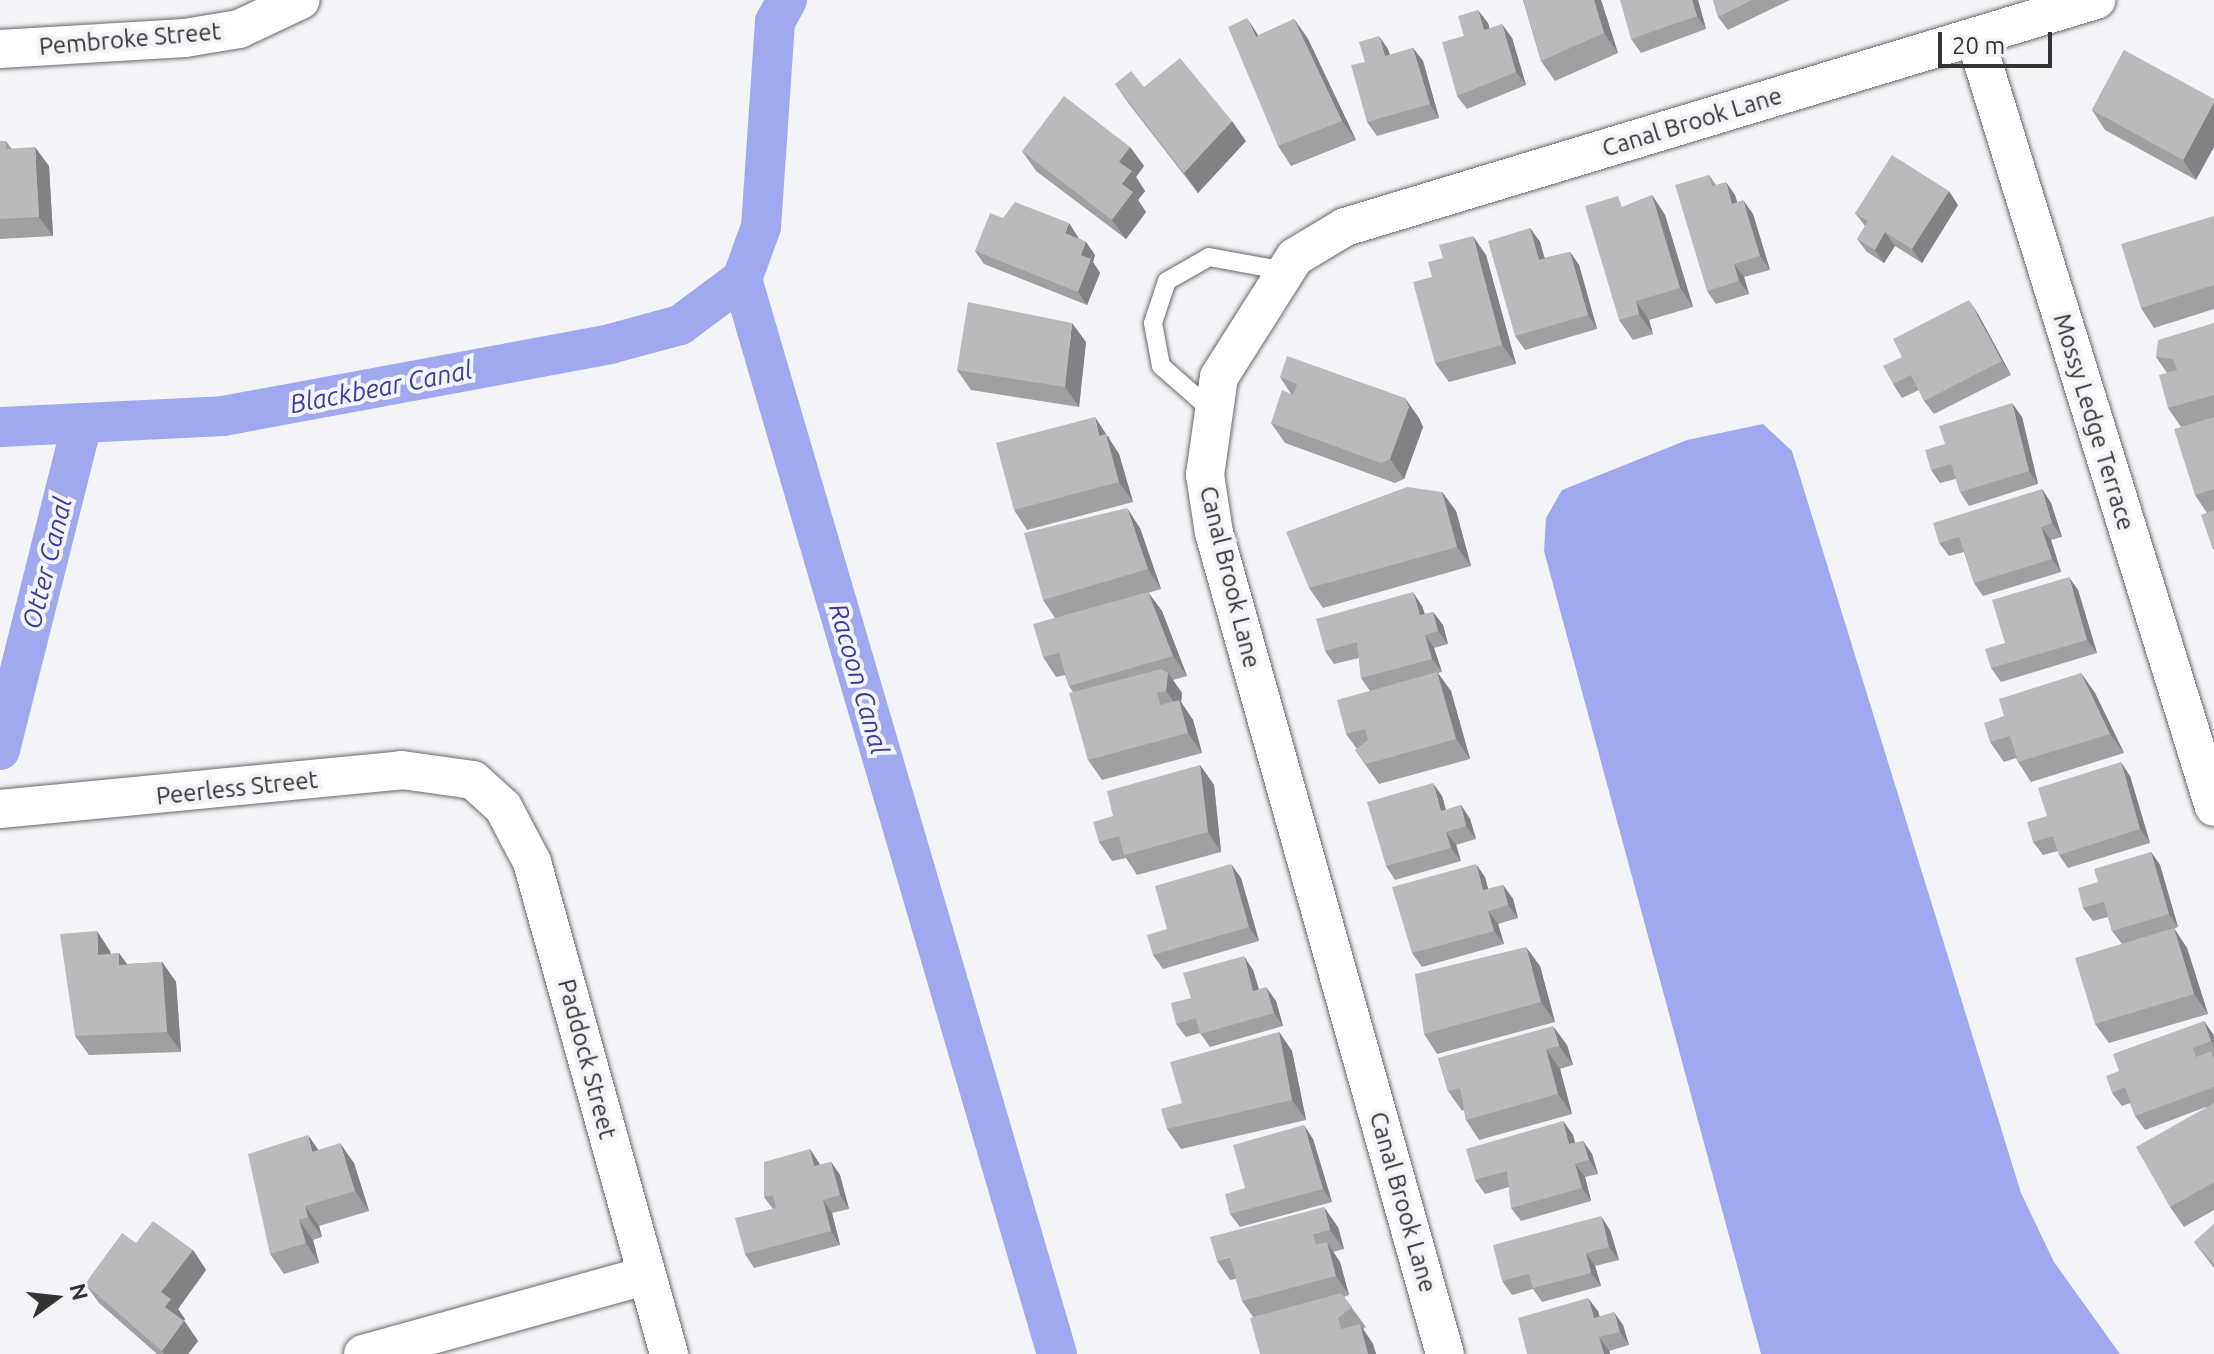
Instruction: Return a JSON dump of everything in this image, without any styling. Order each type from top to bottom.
[{"type":"street","name":"Pembroke Street","points":[[0,49],[185,38],[239,29],[301,0]]},
{"type":"street","name":"Canal Brook Lane","points":[[1445,1354],[1214,533],[1205,475],[1210,409],[1246,327],[1285,271],[1345,227],[2096,0]]},
{"type":"street","name":"Mossy Ledge Terrace","points":[[1975,37],[2214,807]]},
{"type":"street","name":"Peerless Street","points":[[0,809],[402,770],[473,780]]},
{"type":"street","name":"Paddock Street","points":[[473,780],[503,807],[532,862],[669,1354]]},
{"type":"street","points":[[363,1354],[645,1276]]},
{"type":"lane","points":[[1210,409],[1161,366],[1153,323],[1167,281],[1209,257],[1285,271]]},
{"type":"water","points":[[1763,424],[1792,451],[2021,1193],[2054,1262],[2120,1354],[1761,1354],[1544,551],[1546,518],[1562,490],[1687,440]]},
{"type":"building","points":[[1523,0],[1594,0],[1604,33],[1541,61]]},
{"type":"building","points":[[1620,0],[1692,0],[1697,16],[1631,39]]},
{"type":"building","points":[[1713,0],[1752,0],[1718,17]]},
{"type":"building","points":[[1478,10],[1484,30],[1502,24],[1516,72],[1457,96],[1442,42],[1464,36],[1458,16]]},
{"type":"building","points":[[1247,18],[1256,37],[1294,19],[1342,121],[1278,146],[1228,27]]},
{"type":"building","points":[[1379,36],[1385,56],[1413,48],[1430,104],[1367,122],[1351,65],[1365,62],[1359,42]]},
{"type":"building","points":[[2124,50],[2214,99],[2183,160],[2092,110]]},
{"type":"building","points":[[1180,58],[1232,121],[1184,173],[1115,84],[1131,71],[1144,87]]},
{"type":"building","points":[[1064,96],[1130,147],[1119,162],[1132,171],[1122,184],[1133,192],[1112,220],[1022,151]]},
{"type":"building","points":[[0,141],[6,141],[6,149],[35,147],[39,217],[0,219]]},
{"type":"building","points":[[1892,155],[1949,191],[1912,249],[1885,232],[1875,250],[1857,239],[1868,221],[1855,213]]},
{"type":"building","points":[[1709,175],[1712,186],[1726,182],[1732,204],[1743,200],[1760,256],[1734,264],[1739,281],[1707,291],[1675,185]]},
{"type":"building","points":[[1652,195],[1680,288],[1636,301],[1639,314],[1619,320],[1585,206],[1618,196],[1622,207]]},
{"type":"building","points":[[1015,202],[1069,223],[1065,233],[1086,242],[1081,255],[1091,259],[1078,292],[975,251],[990,213],[1003,218]]},
{"type":"building","points":[[2214,216],[2214,285],[2141,308],[2121,244]]},
{"type":"building","points":[[1530,228],[1539,260],[1570,252],[1588,315],[1515,336],[1488,241]]},
{"type":"building","points":[[1473,236],[1502,345],[1435,363],[1413,282],[1432,277],[1428,262],[1443,258],[1439,245]]},
{"type":"building","points":[[1969,300],[2002,361],[1924,401],[1911,375],[1893,384],[1883,366],[1902,357],[1893,339]]},
{"type":"building","points":[[968,302],[1072,323],[1065,387],[957,370]]},
{"type":"building","points":[[2214,323],[2214,395],[2168,408],[2159,375],[2177,370],[2173,359],[2156,357],[2158,340]]},
{"type":"building","points":[[1287,356],[1405,398],[1409,407],[1390,459],[1381,463],[1271,423],[1282,390],[1293,395],[1297,384],[1280,377]]},
{"type":"building","points":[[2012,403],[2029,471],[1960,492],[1951,464],[1931,470],[1925,450],[1945,444],[1939,426]]},
{"type":"building","points":[[1095,417],[1099,436],[1106,434],[1119,482],[1014,510],[996,443]]},
{"type":"building","points":[[2214,417],[2214,489],[2195,495],[2174,429]]},
{"type":"building","points":[[1407,487],[1442,492],[1457,547],[1309,588],[1286,532]]},
{"type":"building","points":[[2042,489],[2052,523],[2041,527],[2052,559],[1974,583],[1959,537],[1939,543],[1933,523]]},
{"type":"building","points":[[1127,508],[1148,569],[1043,600],[1024,533]]},
{"type":"building","points":[[2214,510],[2214,547],[2212,547],[2201,515]]},
{"type":"building","points":[[2069,577],[2087,640],[1991,668],[1985,649],[2005,643],[1992,600]]},
{"type":"building","points":[[1148,592],[1173,656],[1069,686],[1059,653],[1043,657],[1033,624]]},
{"type":"building","points":[[1413,592],[1420,615],[1433,612],[1438,631],[1425,635],[1432,659],[1361,678],[1357,642],[1325,651],[1316,619]]},
{"type":"building","points":[[1161,669],[1168,673],[1166,691],[1157,693],[1160,705],[1179,700],[1188,733],[1088,760],[1069,693]]},
{"type":"building","points":[[1437,672],[1456,739],[1366,764],[1355,750],[1368,740],[1365,729],[1346,734],[1337,700]]},
{"type":"building","points":[[2081,673],[2110,734],[2018,762],[2010,736],[1990,742],[1984,723],[2004,716],[1999,699]]},
{"type":"building","points":[[2121,762],[2140,829],[2059,855],[2053,836],[2033,842],[2027,822],[2047,816],[2038,788]]},
{"type":"building","points":[[1200,765],[1208,832],[1124,855],[1119,836],[1099,842],[1093,822],[1113,816],[1107,791]]},
{"type":"building","points":[[1433,783],[1441,811],[1461,805],[1466,826],[1446,832],[1451,848],[1386,866],[1367,802]]},
{"type":"building","points":[[2151,852],[2169,914],[2112,931],[2104,902],[2083,908],[2078,888],[2098,882],[2094,869]]},
{"type":"building","points":[[1231,864],[1249,927],[1153,955],[1147,935],[1167,929],[1155,886]]},
{"type":"building","points":[[1476,864],[1483,890],[1503,885],[1508,905],[1488,911],[1494,931],[1412,953],[1392,887]]},
{"type":"building","points":[[2174,928],[2194,994],[2095,1024],[2075,958]]},
{"type":"building","points":[[97,931],[98,955],[119,953],[119,965],[162,962],[167,1032],[75,1036],[60,934]]},
{"type":"building","points":[[1526,947],[1541,1002],[1424,1034],[1415,974]]},
{"type":"building","points":[[1244,956],[1253,991],[1266,987],[1274,1013],[1200,1034],[1196,1018],[1176,1024],[1171,1003],[1191,998],[1183,973]]},
{"type":"building","points":[[2204,1021],[2211,1041],[2193,1048],[2196,1057],[2211,1051],[2214,1087],[2135,1116],[2125,1087],[2112,1093],[2106,1076],[2119,1071],[2113,1054]]},
{"type":"building","points":[[1553,1026],[1559,1046],[1546,1049],[1558,1094],[1466,1120],[1460,1088],[1448,1091],[1438,1058]]},
{"type":"building","points":[[1279,1032],[1292,1100],[1167,1129],[1161,1109],[1182,1103],[1170,1062]]},
{"type":"building","points":[[2214,1103],[2214,1182],[2170,1207],[2136,1147]]},
{"type":"building","points":[[1563,1121],[1569,1144],[1583,1141],[1589,1160],[1575,1164],[1582,1188],[1511,1208],[1507,1171],[1475,1180],[1466,1149]]},
{"type":"building","points":[[1304,1125],[1323,1189],[1230,1214],[1225,1194],[1245,1188],[1233,1145]]},
{"type":"building","points":[[308,1135],[312,1152],[340,1143],[355,1191],[305,1206],[308,1217],[299,1220],[306,1243],[270,1254],[248,1154]]},
{"type":"building","points":[[810,1149],[814,1166],[831,1162],[840,1195],[823,1200],[831,1231],[745,1254],[735,1218],[776,1208],[773,1195],[764,1197],[764,1162]]},
{"type":"building","points":[[1324,1207],[1330,1230],[1313,1234],[1316,1245],[1327,1242],[1336,1276],[1242,1301],[1230,1257],[1217,1261],[1210,1237]]},
{"type":"building","points":[[1601,1216],[1609,1247],[1586,1253],[1591,1273],[1533,1288],[1529,1274],[1502,1281],[1493,1245]]},
{"type":"building","points":[[153,1221],[193,1250],[161,1292],[171,1299],[165,1307],[184,1321],[162,1351],[85,1284],[122,1233],[136,1243]]},
{"type":"building","points":[[2214,1224],[2214,1264],[2194,1242]]},
{"type":"building","points":[[1341,1293],[1352,1307],[1338,1318],[1341,1329],[1360,1324],[1368,1354],[1260,1354],[1250,1318]]},
{"type":"building","points":[[1588,1298],[1594,1318],[1614,1312],[1620,1332],[1599,1337],[1604,1354],[1527,1354],[1518,1318]]},
{"type":"waterway","name":"Racoon Canal","points":[[787,0],[775,22],[761,227],[742,279],[1057,1354]]},
{"type":"waterway","name":"Blackbear Canal","points":[[0,427],[223,416],[610,344],[680,325],[742,279]]},
{"type":"waterway","name":"Otter Canal","points":[[0,750],[82,423]]}]
